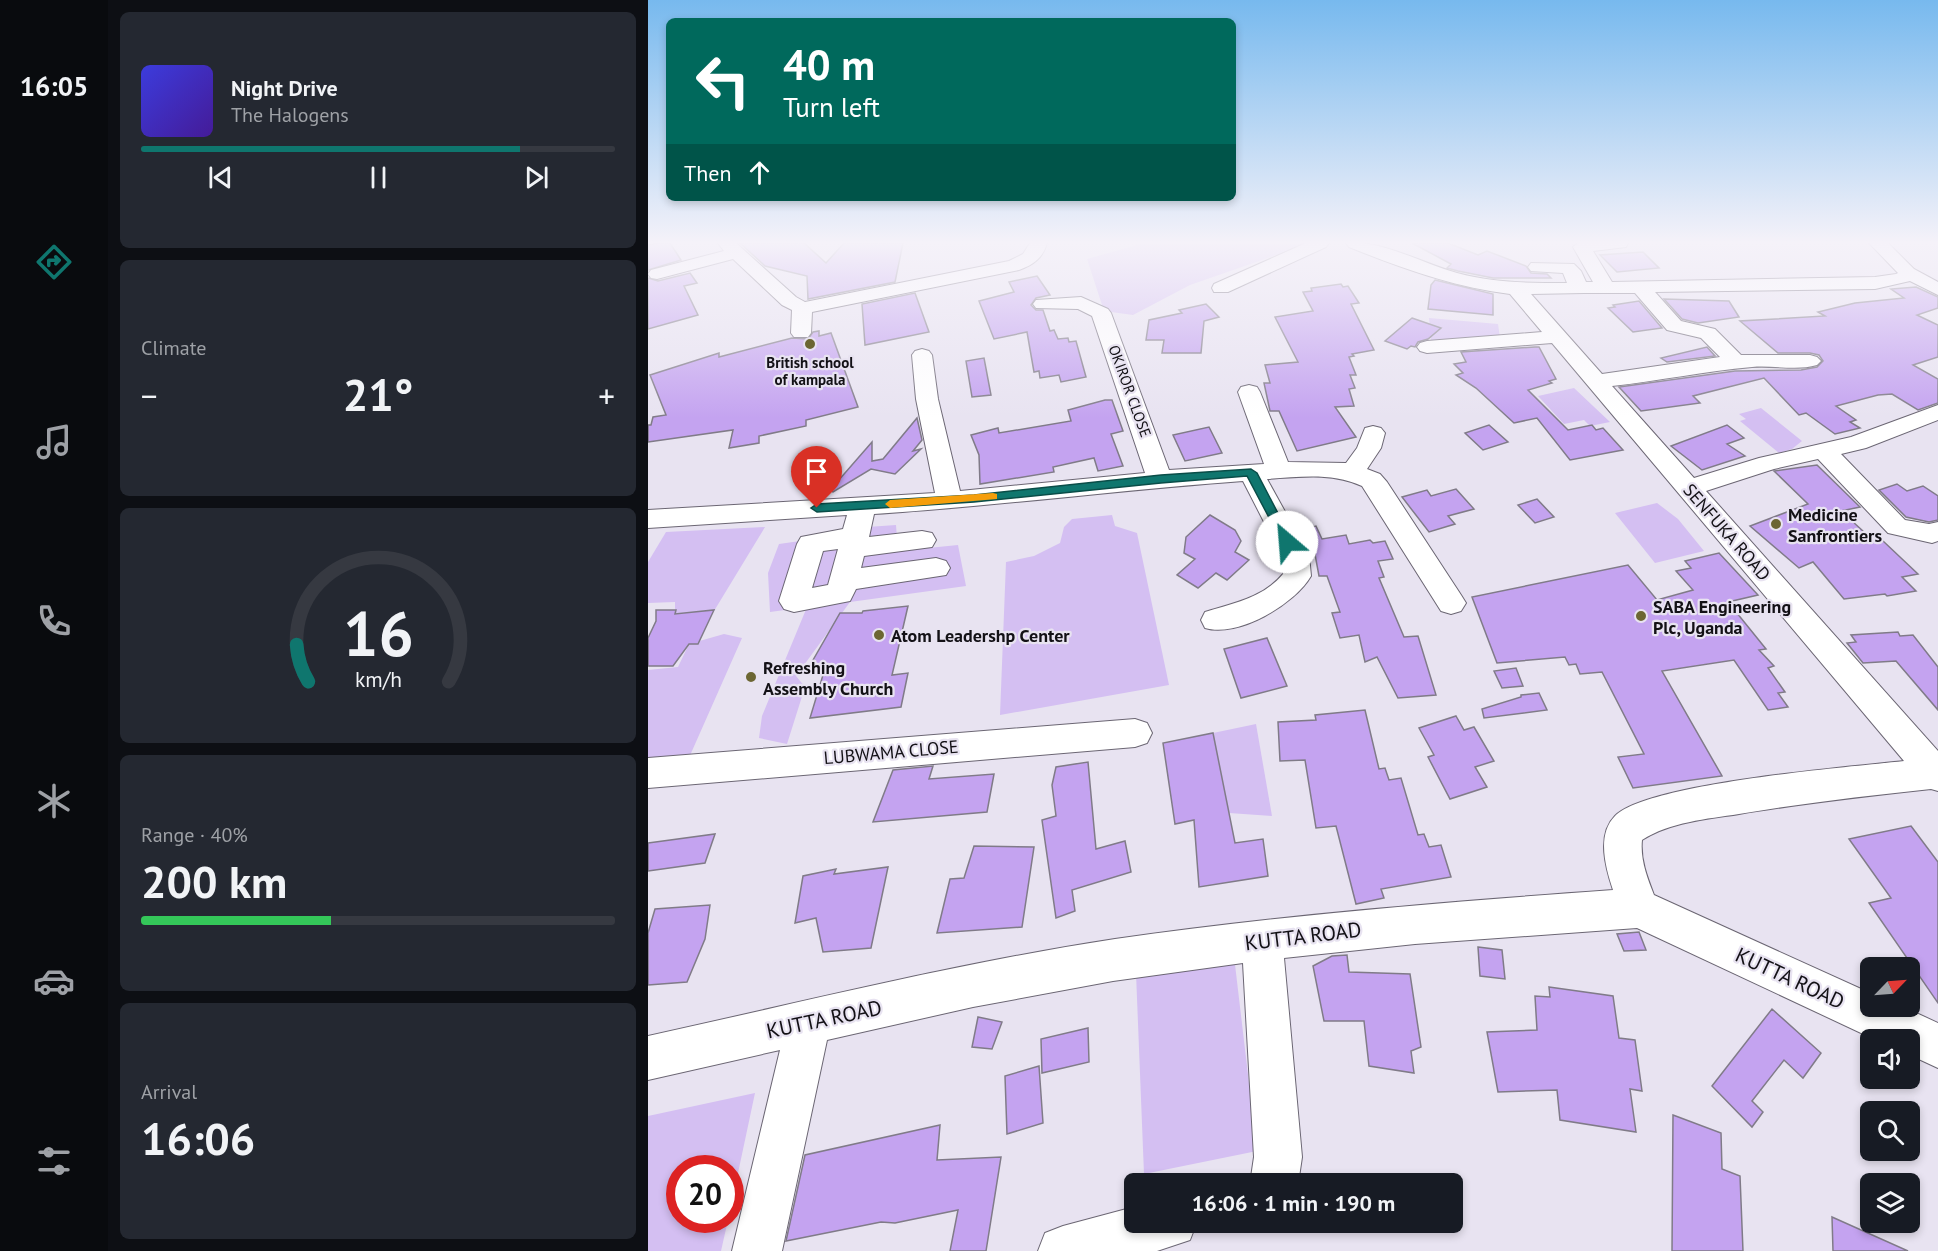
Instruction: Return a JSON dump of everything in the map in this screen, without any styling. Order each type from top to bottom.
[{"type":"street","points":[[788,301],[802,308],[835,301]]},
{"type":"street","name":"SENFUKA ROAD","points":[[1526,301],[1937,774]]},
{"type":"street","points":[[1653,301],[1674,327],[1708,333],[1735,361]]},
{"type":"street","name":"OKIROR CLOSE","points":[[1043,304],[1081,303],[1101,313],[1161,479]]},
{"type":"street","points":[[801,333],[802,308]]},
{"type":"street","points":[[1426,346],[1556,337]]},
{"type":"street","points":[[922,355],[927,399],[949,500]]},
{"type":"street","points":[[1595,381],[1635,378],[1735,361],[1784,359],[1810,361]]},
{"type":"street","points":[[1250,392],[1279,471]]},
{"type":"street","points":[[1689,488],[1756,466],[1825,452],[1879,436],[1938,412]]},
{"type":"street","points":[[1353,472],[1369,448],[1373,433]]},
{"type":"street","points":[[1825,452],[1897,527],[1932,534],[1938,531]]},
{"type":"street","points":[[648,519],[949,500],[1161,479],[1328,469],[1353,472],[1371,480],[1451,603]]},
{"type":"street","points":[[1216,620],[1249,612],[1269,601],[1297,576],[1295,555],[1251,473]]},
{"type":"street","points":[[863,506],[853,542],[840,594],[794,601],[811,544],[853,542],[922,540]]},
{"type":"street","points":[[843,581],[936,568]]},
{"type":"street","name":"LUBWAMA CLOSE","points":[[648,773],[1135,734]]},
{"type":"street","points":[[1639,908],[1623,857],[1623,842],[1628,828],[1638,820],[1675,808],[1742,797],[1937,774]]},
{"type":"street","name":"KUTTA ROAD","points":[[648,1058],[973,986],[1101,963],[1262,940],[1415,924],[1639,908],[1938,1046]]},
{"type":"street","points":[[1262,940],[1278,1157],[1276,1173]]},
{"type":"street","points":[[757,1251],[809,1022]]},
{"type":"street","points":[[1063,1251],[1131,1233]]},
{"type":"shaded area","points":[[1101,301],[1159,301],[1133,315],[1104,311]]},
{"type":"shaded area","points":[[1429,318],[1498,324],[1500,338],[1431,341]]},
{"type":"shaded area","points":[[1574,388],[1610,422],[1590,426],[1584,420],[1564,424],[1538,396]]},
{"type":"shaded area","points":[[1761,408],[1802,441],[1792,449],[1779,453],[1740,421],[1746,419],[1739,414]]},
{"type":"shaded area","points":[[1657,503],[1678,519],[1704,551],[1655,563],[1615,513]]},
{"type":"shaded area","points":[[1112,515],[1115,526],[1137,533],[1169,685],[1000,715],[1006,562],[1034,556],[1060,543],[1064,527],[1072,519]]},
{"type":"shaded area","points":[[896,525],[898,551],[958,545],[966,586],[850,602],[796,676],[805,687],[787,744],[759,738],[762,716],[807,607],[770,612],[768,573],[779,544],[814,539],[853,528]]},
{"type":"shaded area","points":[[765,527],[714,611],[675,614],[675,602],[648,603],[648,562],[666,532]]},
{"type":"shaded area","points":[[724,634],[742,638],[688,760],[648,766],[648,670],[678,667],[689,644]]},
{"type":"shaded area","points":[[1256,724],[1272,816],[1229,813],[1213,733]]},
{"type":"shaded area","points":[[1234,956],[1257,1151],[1144,1173],[1136,973]]},
{"type":"shaded area","points":[[755,1093],[742,1155],[666,1155],[666,1233],[725,1233],[721,1251],[648,1251],[648,1116]]},
{"type":"building","points":[[648,301],[691,301],[698,315],[648,329]]},
{"type":"building","points":[[875,301],[918,301],[929,332],[865,345],[862,304]]},
{"type":"building","points":[[979,301],[1034,301],[1031,305],[1036,310],[1043,310],[1050,331],[1054,330],[1058,339],[1068,338],[1069,342],[1076,341],[1086,377],[1061,382],[1059,375],[1040,378],[1039,371],[1034,372],[1027,332],[994,339]]},
{"type":"building","points":[[1308,301],[1358,301],[1359,303],[1351,304],[1374,350],[1352,354],[1354,356],[1349,357],[1356,375],[1350,375],[1355,388],[1349,389],[1354,406],[1335,407],[1356,437],[1297,451],[1279,411],[1270,411],[1264,383],[1270,383],[1265,365],[1298,362],[1275,317],[1313,311]]},
{"type":"building","points":[[1429,301],[1493,301],[1493,315],[1428,309]]},
{"type":"building","points":[[1639,301],[1662,328],[1633,332],[1608,308],[1615,307],[1613,305]]},
{"type":"building","points":[[1666,301],[1729,301],[1739,317],[1698,323],[1682,319]]},
{"type":"building","points":[[1938,301],[1938,308],[1917,315],[1938,325],[1938,357],[1913,365],[1938,379],[1938,403],[1918,410],[1892,394],[1878,395],[1836,406],[1856,420],[1850,422],[1860,428],[1835,434],[1806,413],[1799,415],[1764,378],[1693,396],[1700,403],[1641,411],[1619,387],[1735,371],[1801,370],[1817,367],[1823,361],[1819,355],[1778,353],[1740,321],[1825,316],[1818,312],[1855,303]]},
{"type":"building","points":[[1206,304],[1219,317],[1204,321],[1201,353],[1162,353],[1164,340],[1146,340],[1149,320],[1182,313],[1179,310]]},
{"type":"building","points":[[1412,318],[1441,328],[1428,339],[1407,349],[1385,341]]},
{"type":"building","points":[[819,331],[819,336],[831,333],[858,407],[806,420],[806,426],[759,436],[759,443],[729,448],[733,430],[648,442],[648,425],[651,425],[653,417],[666,415],[650,375],[719,353],[719,357],[792,338],[808,339],[813,332]]},
{"type":"building","points":[[1539,347],[1556,379],[1549,381],[1552,383],[1528,390],[1568,430],[1592,425],[1596,430],[1603,428],[1623,450],[1570,460],[1537,418],[1514,423],[1476,388],[1456,375],[1463,373],[1454,364],[1466,362],[1461,352]]},
{"type":"building","points":[[1707,347],[1715,356],[1667,362],[1661,358]]},
{"type":"building","points":[[984,358],[991,395],[972,397],[966,361]]},
{"type":"building","points":[[1112,400],[1123,431],[1111,434],[1123,466],[1098,471],[1094,458],[1053,467],[1054,472],[980,484],[979,455],[971,435],[998,428],[999,433],[1071,421],[1068,410]]},
{"type":"building","points":[[917,418],[922,440],[913,451],[921,449],[895,474],[871,469],[833,492],[831,489],[872,442],[872,461],[883,459]]},
{"type":"building","points":[[1489,425],[1508,442],[1483,450],[1465,433]]},
{"type":"building","points":[[1727,425],[1744,438],[1727,444],[1745,456],[1702,470],[1671,446]]},
{"type":"building","points":[[1209,427],[1222,453],[1185,461],[1173,435]]},
{"type":"building","points":[[1817,465],[1860,507],[1841,511],[1875,542],[1882,540],[1918,574],[1902,577],[1916,591],[1844,599],[1813,562],[1799,568],[1750,526],[1808,504],[1774,471]]},
{"type":"building","points":[[1897,484],[1907,491],[1923,486],[1938,496],[1938,520],[1929,522],[1906,517],[1879,490]]},
{"type":"building","points":[[1456,489],[1474,509],[1448,516],[1455,524],[1429,532],[1402,497],[1427,490],[1431,496]]},
{"type":"building","points":[[1537,499],[1554,517],[1535,523],[1518,505]]},
{"type":"building","points":[[1210,515],[1235,530],[1241,541],[1235,552],[1249,560],[1227,580],[1216,573],[1198,588],[1177,575],[1195,559],[1184,553],[1186,537]]},
{"type":"building","points":[[1316,526],[1322,539],[1346,535],[1349,544],[1370,540],[1373,543],[1385,541],[1393,559],[1378,561],[1384,577],[1379,578],[1404,637],[1418,636],[1436,695],[1398,698],[1377,657],[1365,662],[1359,635],[1340,638],[1332,613],[1340,612],[1327,576],[1319,576],[1314,549],[1309,550],[1298,530]]},
{"type":"building","points":[[1719,553],[1758,595],[1728,602],[1766,649],[1759,650],[1774,666],[1768,668],[1785,692],[1778,693],[1788,707],[1768,710],[1734,660],[1662,671],[1722,776],[1633,788],[1618,757],[1644,754],[1602,672],[1580,674],[1576,664],[1569,665],[1565,657],[1497,663],[1472,597],[1628,565],[1657,600],[1693,590],[1676,571],[1691,568],[1685,561]]},
{"type":"building","points":[[908,606],[892,675],[908,673],[901,707],[810,718],[823,675],[805,674],[840,613],[862,613],[863,611]]},
{"type":"building","points":[[656,610],[676,610],[675,614],[714,610],[698,644],[689,644],[673,666],[648,666],[648,638],[656,621]]},
{"type":"building","points":[[1898,632],[1900,636],[1913,635],[1938,667],[1938,710],[1896,661],[1863,663],[1847,643],[1856,642],[1851,635]]},
{"type":"building","points":[[1267,638],[1287,686],[1241,698],[1224,649]]},
{"type":"building","points":[[1516,668],[1523,686],[1502,688],[1494,671]]},
{"type":"building","points":[[1539,693],[1547,710],[1484,718],[1482,709],[1521,697],[1521,695]]},
{"type":"building","points":[[1365,710],[1379,769],[1385,768],[1389,780],[1401,778],[1418,835],[1424,834],[1429,847],[1441,845],[1451,877],[1381,889],[1384,898],[1356,904],[1336,826],[1316,828],[1305,760],[1280,761],[1278,722],[1316,720],[1315,715]]},
{"type":"building","points":[[1456,716],[1464,730],[1474,727],[1494,761],[1475,767],[1487,787],[1450,799],[1428,757],[1434,755],[1419,728]]},
{"type":"building","points":[[1213,733],[1235,843],[1263,839],[1268,876],[1199,887],[1194,820],[1175,824],[1163,743]]},
{"type":"building","points":[[1088,762],[1096,849],[1125,841],[1131,872],[1072,890],[1075,911],[1056,918],[1042,820],[1056,816],[1052,785],[1056,767]]},
{"type":"building","points":[[933,766],[929,779],[994,774],[987,812],[873,822],[893,770]]},
{"type":"building","points":[[1911,826],[1938,862],[1938,1003],[1920,977],[1920,957],[1906,957],[1869,903],[1891,898],[1849,839]]},
{"type":"building","points":[[715,834],[705,863],[648,871],[648,843]]},
{"type":"building","points":[[974,846],[1034,847],[1022,927],[937,933],[950,879],[964,878]]},
{"type":"building","points":[[888,867],[871,948],[823,952],[816,918],[795,923],[803,876],[836,869],[834,874]]},
{"type":"building","points":[[710,905],[705,939],[687,982],[648,985],[648,933],[655,909]]},
{"type":"building","points":[[1639,932],[1646,950],[1624,951],[1617,934]]},
{"type":"building","points":[[1478,947],[1502,950],[1505,979],[1480,976]]},
{"type":"building","points":[[1347,955],[1349,972],[1410,974],[1421,1047],[1411,1051],[1414,1073],[1369,1066],[1364,1021],[1324,1021],[1313,966],[1332,956]]},
{"type":"building","points":[[1549,987],[1613,996],[1619,1038],[1635,1040],[1642,1091],[1630,1089],[1636,1132],[1560,1120],[1557,1090],[1498,1092],[1487,1032],[1537,1030],[1535,996],[1550,997]]},
{"type":"building","points":[[1772,1009],[1821,1053],[1803,1078],[1784,1060],[1752,1101],[1763,1112],[1752,1127],[1712,1086]]},
{"type":"building","points":[[978,1017],[1002,1022],[992,1049],[972,1047]]},
{"type":"building","points":[[1088,1028],[1089,1062],[1042,1073],[1041,1039]]},
{"type":"building","points":[[1039,1066],[1043,1123],[1007,1134],[1005,1076]]},
{"type":"building","points":[[1673,1115],[1721,1133],[1722,1169],[1740,1176],[1743,1251],[1672,1251]]},
{"type":"building","points":[[940,1125],[937,1160],[1001,1157],[986,1251],[950,1251],[958,1210],[895,1223],[881,1222],[786,1241],[805,1155]]},
{"type":"building","points":[[1832,1217],[1860,1230],[1860,1233],[1868,1233],[1908,1251],[1833,1251]]},
{"type":"slow traffic","points":[[890,504],[993,497]]},
{"type":"place","name":"British school of kampala","points":[[810,344]]},
{"type":"place","name":"Medicine Sanfrontiers","points":[[1776,524]]},
{"type":"place","name":"SABA Engineering Plc, Uganda","points":[[1641,616]]},
{"type":"place","name":"Atom Leadershp Center","points":[[879,635]]},
{"type":"place","name":"Refreshing Assembly Church","points":[[751,677]]},
{"type":"route","points":[[817,508],[974,499],[1161,479],[1251,473],[1287,542]]}]
